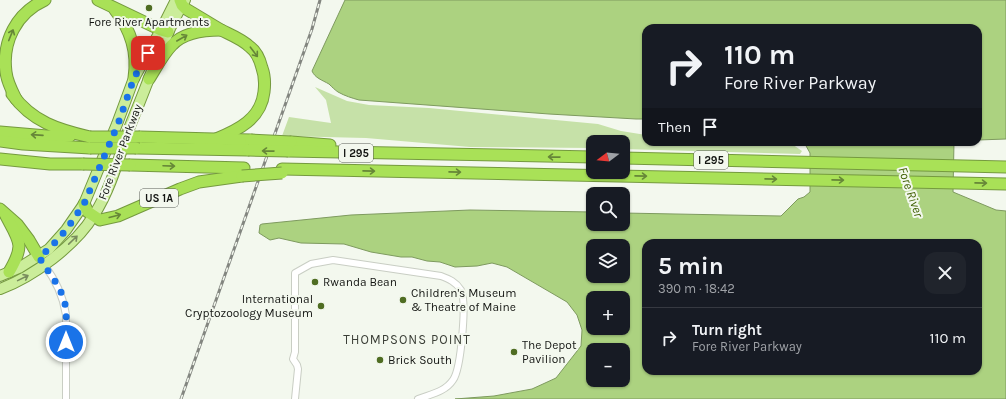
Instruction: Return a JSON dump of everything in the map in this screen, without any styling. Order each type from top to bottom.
[{"type":"highway","points":[[16,99],[10,87],[6,73],[8,42],[15,26],[22,16],[32,7],[45,0]]},
{"type":"highway","points":[[98,0],[164,31]]},
{"type":"highway","points":[[180,1],[186,10],[239,38],[251,47],[257,54],[264,74],[265,86],[262,103],[258,112],[235,132],[216,139]]},
{"type":"highway","points":[[113,8],[125,23],[133,42],[135,57],[134,78]]},
{"type":"highway","points":[[149,79],[172,45],[185,36],[196,32],[222,30]]},
{"type":"highway","points":[[0,77],[16,99],[28,111],[53,127],[90,142]]},
{"type":"highway","points":[[0,132],[47,136],[90,142],[140,137],[216,139],[250,145]]},
{"type":"highway","name":"I 295","points":[[0,141],[23,144],[90,142],[136,148],[250,145],[424,153],[586,158]]},
{"type":"highway","name":"I 295","points":[[630,158],[1006,167]]},
{"type":"highway","points":[[0,159],[50,164],[130,165],[243,172]]},
{"type":"highway","name":"US 1A","points":[[94,216],[100,220],[118,216],[199,182],[243,172],[330,170]]},
{"type":"highway","name":"I 295","points":[[330,170],[1006,184]]},
{"type":"highway","points":[[84,204],[88,212],[94,216]]},
{"type":"highway","points":[[3,212],[17,224],[29,240],[41,261]]},
{"type":"highway","points":[[3,212],[20,244],[17,259],[4,274]]},
{"type":"main road","name":"Fore River Parkway","points":[[0,289],[31,274],[49,249],[66,230],[84,204],[118,124],[134,78],[164,31],[180,1]]},
{"type":"main road","name":"Fore River Parkway","points":[[4,274],[55,257],[82,231],[94,216],[106,194],[133,117],[149,79],[164,31]]},
{"type":"street","points":[[295,399],[298,369],[293,359],[295,352],[295,273],[311,264],[333,260],[441,276],[452,281],[461,290],[464,298],[464,308],[459,364],[454,380],[443,390],[418,399]]},
{"type":"street","points":[[41,261],[57,284],[65,303],[66,399]]},
{"type":"shaded area","points":[[315,87],[347,101],[369,105],[429,108],[598,124],[621,131],[642,134],[642,146],[795,146],[802,151],[800,154],[630,149],[630,135],[586,135],[586,148],[470,147],[366,138],[282,136],[289,117],[331,123],[326,100]]},
{"type":"water","points":[[345,0],[1006,0],[1006,139],[982,140],[982,24],[642,24],[642,119],[549,114],[359,100],[338,92],[329,84],[317,77],[312,71]]},
{"type":"water","name":"Fore River","points":[[806,146],[954,146],[953,192],[996,210],[1006,211],[1006,399],[455,399],[494,396],[532,389],[556,378],[581,346],[582,330],[577,315],[567,302],[507,267],[492,263],[477,266],[455,267],[440,262],[427,261],[412,257],[401,257],[371,252],[344,244],[301,243],[279,238],[270,240],[259,233],[260,225],[262,224],[351,215],[470,210],[586,212],[586,231],[630,231],[630,213],[781,216],[798,199],[804,197],[810,192],[810,153]]},
{"type":"railway","points":[[181,399],[312,29],[320,0]]},
{"type":"place","name":"Fore River Apartments","points":[[149,8]]},
{"type":"place","name":"Rwanda Bean","points":[[315,282]]},
{"type":"place","name":"Children's Museum & Theatre of Maine","points":[[403,300]]},
{"type":"place","name":"International Cryptozoology Museum","points":[[321,306]]},
{"type":"place","name":"The Depot Pavilion","points":[[514,352]]},
{"type":"place","name":"Brick South","points":[[380,360]]},
{"type":"district","name":"THOMPSONS POINT","points":[[407,339]]},
{"type":"route","points":[[66,342],[65,303],[57,284],[39,257],[49,249],[66,230],[84,204],[118,124],[134,78],[148,53]]}]
